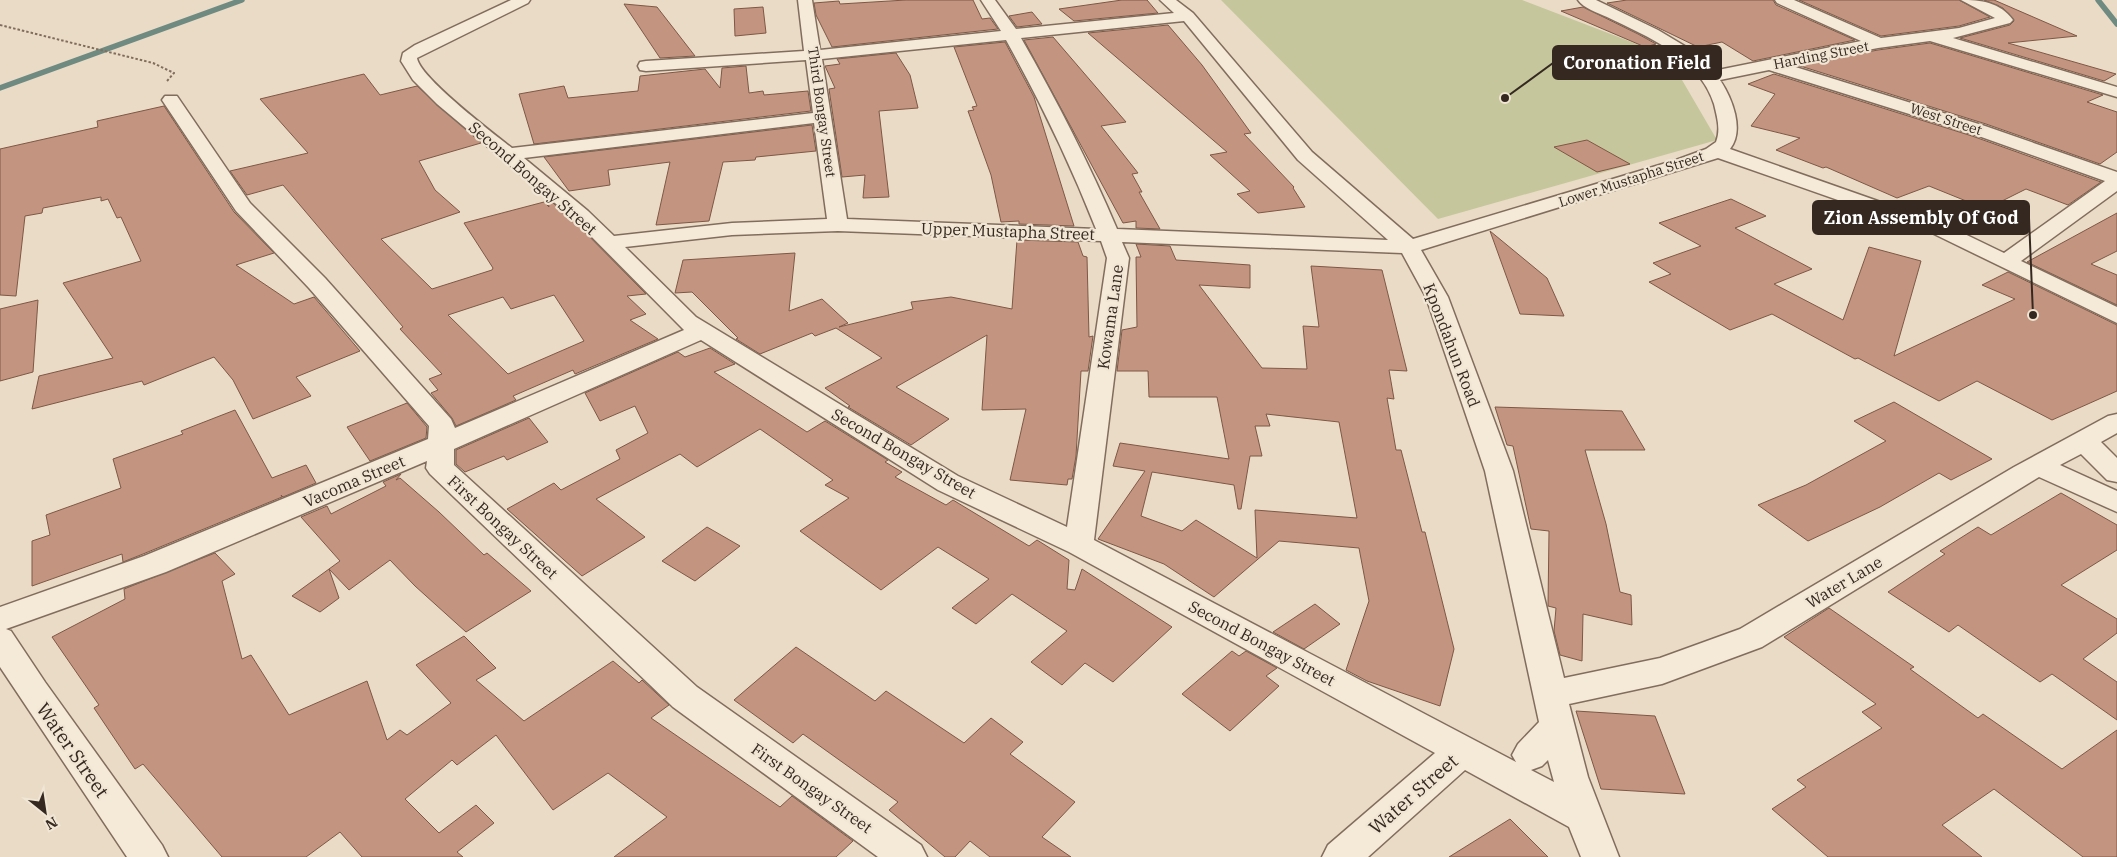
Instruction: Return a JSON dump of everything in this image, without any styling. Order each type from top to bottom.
[{"type":"street","name":"Second Bongay Street","points":[[523,0],[409,56],[409,61],[419,76],[443,100],[581,216],[688,322],[948,483],[1079,544],[1582,815]]},
{"type":"street","name":"Third Bongay Street","points":[[805,0],[815,55],[838,225]]},
{"type":"street","name":"Kowama Lane","points":[[988,0],[1011,34],[1056,117],[1110,235],[1118,258],[1079,544]]},
{"type":"street","name":"Kpondahun Road","points":[[1167,0],[1190,8],[1305,156],[1409,247],[1437,297],[1498,471],[1551,694],[1556,727],[1582,815]]},
{"type":"street","name":"Lower Mustapha Street","points":[[1409,247],[1683,164],[1716,152],[1725,145],[1730,130],[1710,77],[1685,53],[1585,0]]},
{"type":"street","points":[[1782,0],[1879,43]]},
{"type":"street","name":"Harding Street","points":[[1710,77],[1879,43],[1933,37],[1993,25],[2005,20],[1996,11],[1968,0]]},
{"type":"street","points":[[646,66],[815,55],[1011,34],[1190,8]]},
{"type":"street","name":"Harding Street","points":[[1933,37],[2117,92]]},
{"type":"street","name":"West Street","points":[[1772,65],[1979,130],[2117,181]]},
{"type":"street","name":"First Bongay Street","points":[[171,100],[243,207],[317,283],[442,425],[440,468],[684,697],[908,857]]},
{"type":"street","points":[[507,154],[823,118]]},
{"type":"street","points":[[1716,152],[1939,229],[2117,316]]},
{"type":"street","points":[[2005,262],[2117,181]]},
{"type":"street","name":"Upper Mustapha Street","points":[[607,243],[732,229],[838,225],[1409,247]]},
{"type":"street","name":"Vacoma Street","points":[[0,619],[155,564],[702,331]]},
{"type":"street","name":"Water Lane","points":[[1551,694],[1662,671],[1751,638],[2038,466],[2117,422]]},
{"type":"street","points":[[2083,441],[2117,474]]},
{"type":"street","points":[[2038,466],[2117,502]]},
{"type":"street","name":"Water Street","points":[[0,640],[33,692],[150,857]]},
{"type":"street","points":[[1530,755],[1556,727]]},
{"type":"street","name":"Water Street","points":[[1341,857],[1462,750]]},
{"type":"street","points":[[1582,815],[1600,857]]},
{"type":"path","points":[[0,25],[153,63],[174,73],[162,86],[171,100]]},
{"type":"green space","points":[[1221,0],[1522,0],[1668,56],[1717,140],[1438,219]]},
{"type":"building","points":[[906,0],[973,0],[982,19],[990,18],[998,29],[832,47],[816,15],[814,3],[839,1],[840,4]]},
{"type":"building","points":[[1122,0],[1147,0],[1158,13],[1074,21],[1059,9]]},
{"type":"building","points":[[1627,0],[1773,0],[1776,5],[1855,40],[1753,61],[1722,42],[1698,47],[1607,3]]},
{"type":"building","points":[[1799,0],[1959,0],[1990,17],[1959,26],[1881,36]]},
{"type":"building","points":[[1984,0],[1994,0],[2077,36],[2008,43],[2116,74],[2104,81],[1960,38],[2010,25],[2014,21],[2003,8]]},
{"type":"building","points":[[624,4],[657,7],[695,56],[660,58]]},
{"type":"building","points":[[763,7],[766,33],[735,36],[734,9]]},
{"type":"building","points":[[1583,7],[1656,44],[1645,47],[1561,11]]},
{"type":"building","points":[[1032,12],[1042,24],[1017,27],[1009,16]]},
{"type":"building","points":[[1168,25],[1202,65],[1251,133],[1244,134],[1294,187],[1305,207],[1258,213],[1237,194],[1250,191],[1210,155],[1227,152],[1088,33]]},
{"type":"building","points":[[1053,37],[1126,122],[1101,126],[1138,173],[1132,174],[1142,192],[1139,192],[1160,229],[1136,228],[1136,221],[1123,223],[1024,40]]},
{"type":"building","points":[[1005,42],[1034,97],[1074,226],[1019,224],[1019,221],[1001,222],[991,175],[968,111],[974,110],[972,107],[977,106],[954,47]]},
{"type":"building","points":[[1930,43],[2103,95],[2087,102],[2117,112],[2117,152],[2100,164],[1986,124],[1797,65],[1878,50]]},
{"type":"building","points":[[896,53],[910,75],[918,108],[879,111],[889,197],[863,198],[865,175],[842,177],[829,89],[835,88],[825,66],[840,64],[837,59]]},
{"type":"building","points":[[746,66],[749,93],[763,91],[764,95],[808,91],[811,111],[534,144],[519,94],[564,86],[568,98],[638,91],[640,76],[705,69],[720,88],[722,68]]},
{"type":"building","points":[[364,74],[380,95],[417,86],[481,143],[419,161],[435,190],[460,212],[381,239],[432,289],[492,270],[493,268],[464,223],[544,202],[549,207],[547,198],[573,220],[646,294],[627,296],[646,314],[630,320],[658,339],[575,374],[573,370],[513,396],[516,400],[456,426],[452,418],[431,393],[438,390],[429,379],[442,374],[400,329],[403,327],[283,185],[247,195],[230,171],[308,153],[260,99]],"holes":[[[554,295],[584,341],[508,374],[448,315],[503,297],[511,309]]]},
{"type":"building","points":[[1774,74],[1972,136],[2101,182],[2068,205],[2026,189],[1986,209],[1929,186],[1897,198],[1826,167],[1823,168],[1776,150],[1800,138],[1751,126],[1775,94],[1748,84]]},
{"type":"building","points":[[164,106],[234,212],[274,253],[236,265],[294,304],[314,297],[360,351],[296,377],[311,396],[253,419],[233,380],[214,357],[144,385],[142,381],[32,409],[39,376],[113,358],[63,283],[141,261],[121,217],[117,218],[108,199],[101,201],[101,197],[43,208],[42,213],[25,216],[16,296],[0,295],[0,149],[98,127],[97,121]]},
{"type":"building","points":[[812,125],[816,151],[756,157],[755,160],[723,162],[709,221],[656,225],[670,162],[608,170],[610,185],[569,191],[544,157]]},
{"type":"building","points":[[1587,140],[1630,164],[1597,172],[1554,147]]},
{"type":"building","points":[[1731,199],[1766,216],[1735,228],[1812,269],[1774,284],[1843,320],[1869,247],[1921,261],[1894,356],[2015,299],[1982,285],[2008,272],[2117,325],[2117,391],[2052,420],[1977,381],[1939,401],[1858,358],[1855,359],[1772,314],[1730,330],[1649,282],[1671,274],[1653,263],[1701,246],[1659,223]]},
{"type":"building","points":[[2117,213],[2117,251],[2091,264],[2117,275],[2117,305],[2027,262]]},
{"type":"building","points":[[1490,231],[1547,278],[1564,316],[1520,314]]},
{"type":"building","points":[[1017,240],[1078,242],[1083,256],[1087,257],[1089,337],[1093,336],[1088,371],[1081,371],[1076,456],[1072,479],[1068,479],[1067,485],[1010,480],[1026,409],[982,410],[987,335],[896,387],[949,419],[911,445],[848,407],[850,406],[825,388],[882,358],[836,328],[815,336],[812,333],[760,354],[736,339],[738,338],[692,292],[675,293],[683,260],[795,253],[789,311],[822,299],[848,323],[839,327],[913,309],[911,302],[951,297],[1012,309]]},
{"type":"building","points":[[1136,244],[1170,246],[1176,260],[1250,265],[1250,288],[1199,285],[1262,368],[1307,369],[1303,326],[1319,327],[1311,266],[1382,270],[1407,371],[1389,370],[1394,399],[1387,398],[1396,450],[1401,450],[1422,532],[1425,532],[1454,649],[1440,706],[1367,681],[1346,670],[1369,601],[1359,548],[1279,541],[1214,597],[1164,564],[1098,539],[1145,471],[1113,466],[1120,443],[1229,459],[1217,397],[1149,397],[1148,371],[1117,371],[1122,330],[1137,327],[1136,257],[1141,257]],"holes":[[[1266,414],[1339,422],[1357,518],[1255,510],[1257,558],[1196,520],[1182,531],[1141,516],[1152,472],[1234,485],[1238,509],[1241,509],[1250,456],[1262,456],[1255,426],[1270,426]]]},
{"type":"building","points":[[38,300],[33,372],[0,381],[0,309]]},
{"type":"building","points":[[710,348],[735,364],[714,372],[807,432],[825,421],[888,460],[885,462],[902,472],[895,477],[946,505],[953,500],[1029,546],[1037,540],[1069,560],[1067,589],[1075,590],[1082,569],[1172,627],[1113,682],[1085,663],[1062,685],[1031,662],[1067,631],[1012,594],[976,624],[952,608],[989,579],[938,547],[881,590],[800,531],[849,498],[825,485],[833,480],[760,429],[697,467],[680,454],[596,499],[645,537],[582,576],[507,509],[554,483],[561,490],[620,459],[616,450],[648,433],[635,406],[600,421],[585,393],[678,352],[685,357]]},
{"type":"building","points":[[1894,402],[1992,459],[1951,480],[1939,473],[1880,507],[1808,541],[1758,505],[1806,485],[1886,441],[1854,421]]},
{"type":"building","points":[[407,403],[427,427],[426,438],[370,461],[347,427]]},
{"type":"building","points":[[1495,407],[1622,411],[1645,450],[1585,450],[1606,524],[1620,592],[1631,595],[1632,625],[1583,614],[1582,661],[1560,655],[1554,631],[1556,608],[1548,606],[1549,531],[1531,529],[1513,446],[1507,445]]},
{"type":"building","points":[[235,410],[272,478],[306,465],[316,483],[283,497],[281,495],[282,497],[123,562],[122,554],[32,586],[32,541],[50,535],[46,515],[121,488],[113,459],[183,434],[181,431]]},
{"type":"building","points":[[529,418],[548,442],[507,460],[504,456],[465,472],[456,464],[456,450]]},
{"type":"building","points":[[401,474],[396,480],[400,478],[484,555],[487,553],[531,591],[466,632],[415,586],[390,560],[349,590],[329,569],[340,561],[301,517],[327,506],[331,514],[386,486],[383,482]]},
{"type":"building","points":[[2061,493],[2117,525],[2117,550],[2061,585],[2117,619],[2117,633],[2083,659],[2117,682],[2117,720],[2052,674],[2040,682],[1958,625],[1949,632],[1888,592],[1945,554],[1940,551],[1978,527],[1991,535]]},
{"type":"building","points":[[707,527],[740,546],[695,581],[662,561]]},
{"type":"building","points":[[215,553],[235,574],[222,581],[242,659],[251,655],[289,715],[367,681],[387,740],[400,730],[407,735],[451,703],[416,665],[464,636],[496,668],[476,680],[524,721],[613,661],[639,683],[642,680],[669,705],[651,718],[780,807],[792,796],[853,841],[836,857],[614,857],[667,817],[608,773],[553,810],[496,735],[457,765],[452,760],[405,799],[439,833],[476,805],[494,823],[457,852],[463,857],[362,857],[340,832],[306,857],[222,857],[143,764],[135,769],[94,708],[99,705],[52,637],[125,599],[124,589]]},
{"type":"building","points":[[329,569],[339,598],[320,612],[292,596]]},
{"type":"building","points":[[1315,604],[1340,624],[1304,649],[1273,632]]},
{"type":"building","points":[[1829,608],[1914,667],[1910,669],[1978,718],[1983,714],[2062,769],[2117,730],[2117,857],[2083,857],[1994,789],[1942,825],[1982,857],[1828,857],[1772,809],[1806,787],[1797,780],[1882,728],[1862,712],[1876,704],[1784,637]]},
{"type":"building","points":[[796,647],[875,701],[886,691],[964,743],[991,718],[1023,742],[1010,754],[1075,802],[1042,837],[1071,857],[990,857],[970,841],[955,857],[945,857],[889,810],[898,802],[803,734],[793,743],[734,700]]},
{"type":"building","points":[[1232,651],[1239,656],[1246,651],[1277,668],[1266,676],[1279,686],[1230,731],[1182,694]]},
{"type":"building","points":[[1576,711],[1655,716],[1685,794],[1601,789]]},
{"type":"building","points":[[1510,819],[1548,857],[1449,857]]},
{"type":"waterway","points":[[0,88],[242,0]]},
{"type":"waterway","points":[[2098,0],[2117,24]]},
{"type":"place","name":"Coronation Field","points":[[1505,98]]},
{"type":"place","name":"Zion Assembly Of God","points":[[2033,315]]}]
